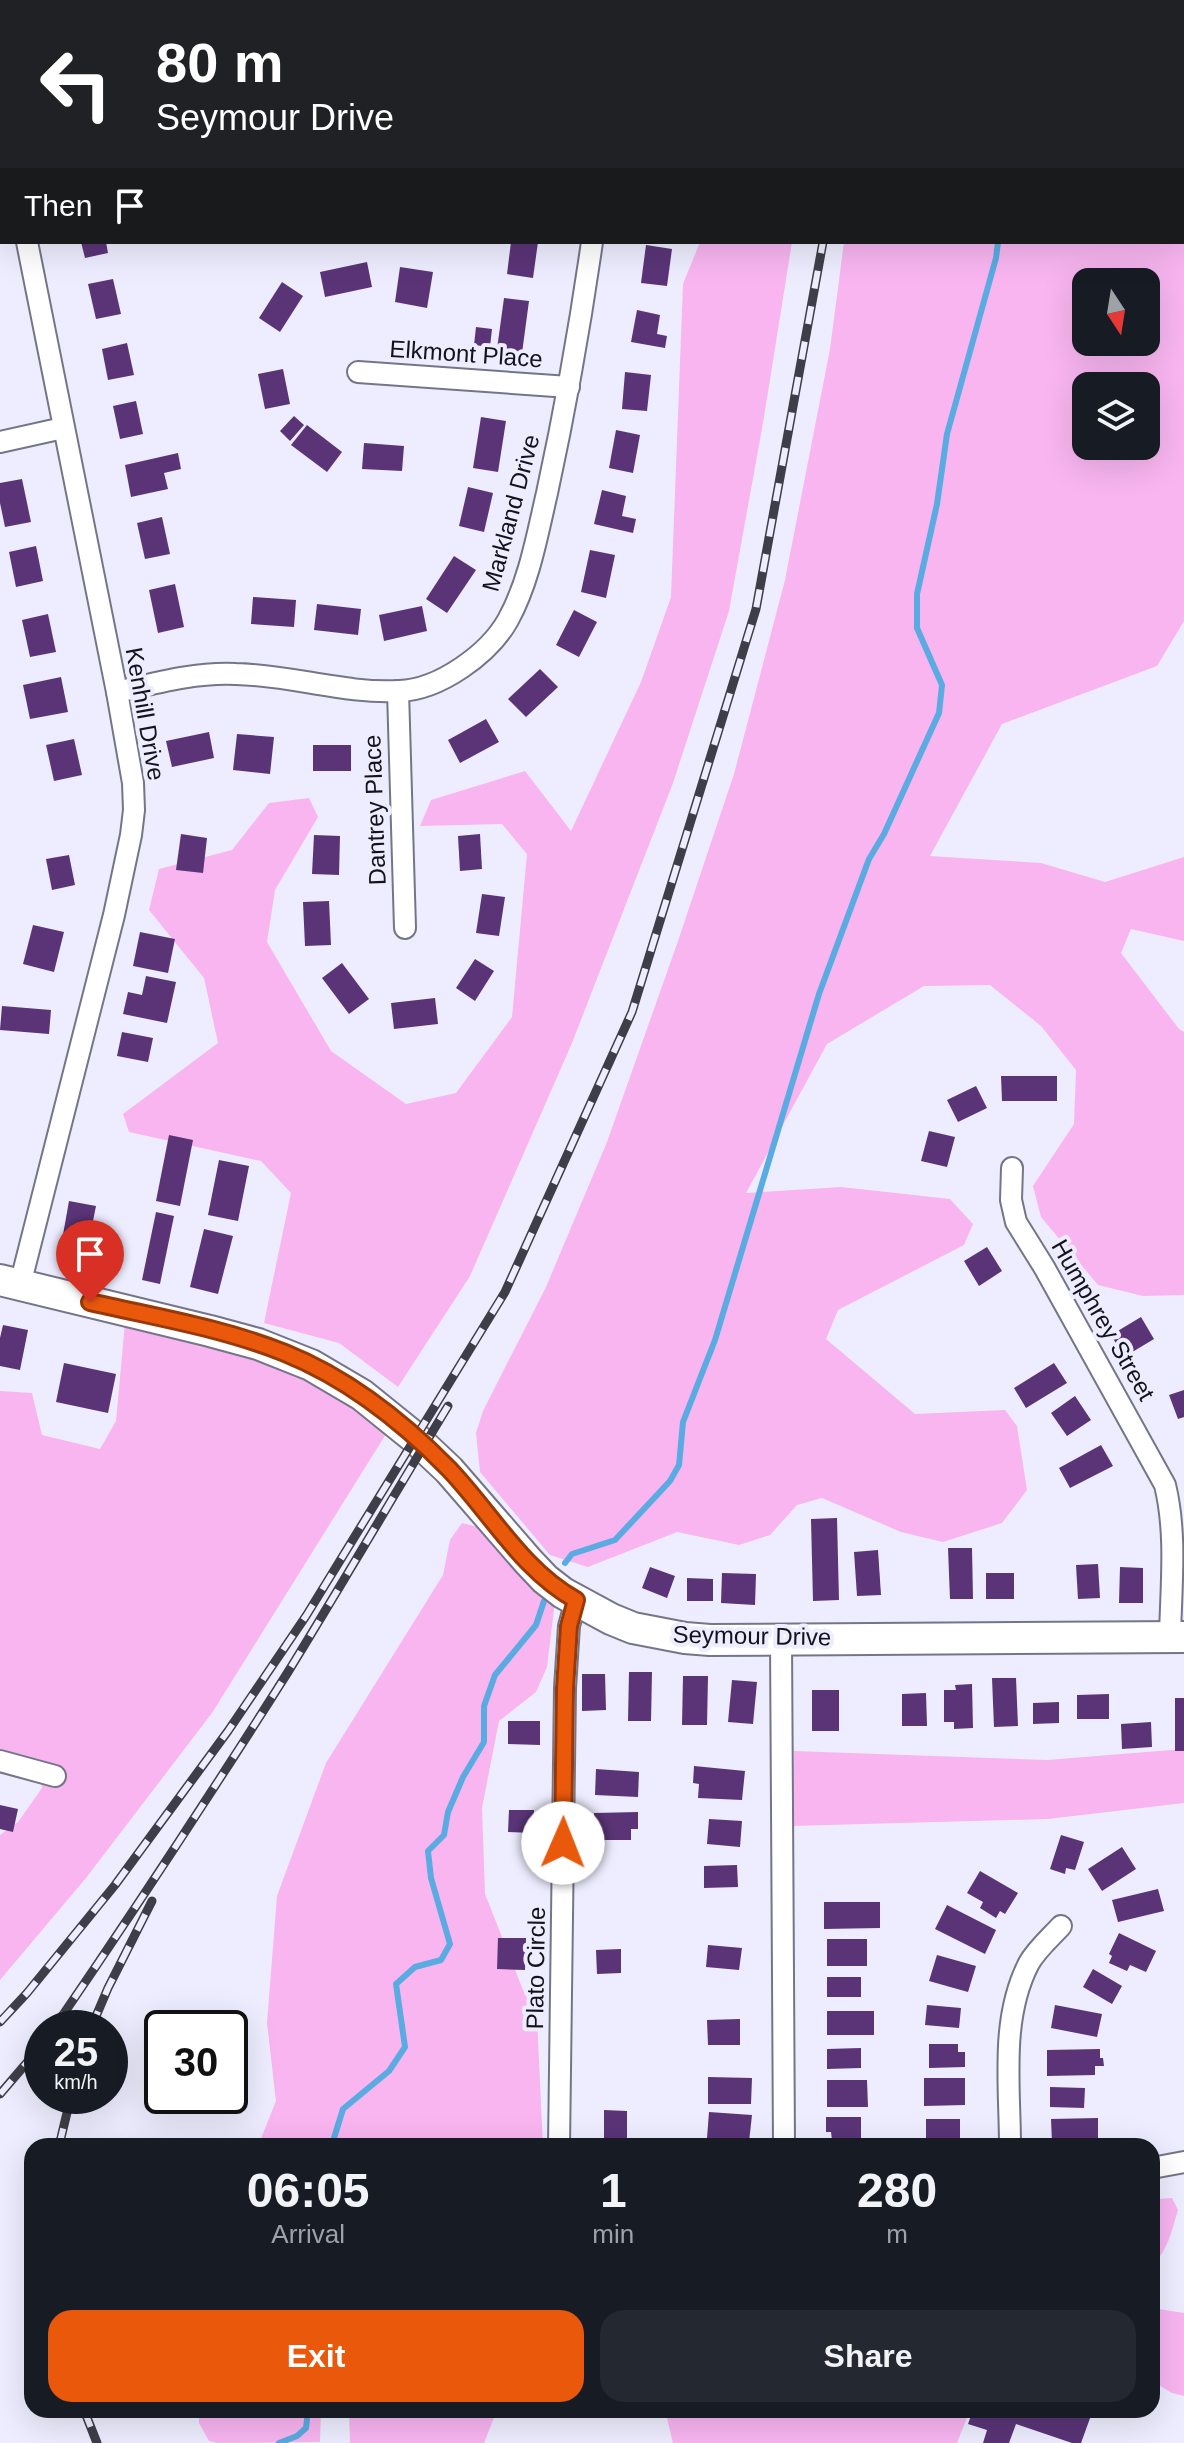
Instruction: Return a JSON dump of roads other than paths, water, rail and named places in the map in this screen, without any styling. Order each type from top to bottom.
[{"type":"street","name":"Kenhill Drive","points":[[10,1283],[114,915],[131,835],[133,783],[27,244]]},
{"type":"street","name":"Markland Drive","points":[[117,692],[184,678],[236,674],[370,691],[398,691],[437,681],[476,658],[507,621],[526,576],[569,387],[592,244]]},
{"type":"street","name":"Elkmont Place","points":[[358,372],[569,387]]},
{"type":"street","points":[[0,442],[63,428]]},
{"type":"street","name":"Dantrey Place","points":[[398,691],[405,928]]},
{"type":"street","name":"Humphrey Street","points":[[1012,1168],[1011,1200],[1016,1222],[1165,1485],[1170,1507],[1177,1637]]},
{"type":"street","name":"Seymour Drive","points":[[10,1283],[258,1344],[311,1365],[362,1395],[449,1470],[545,1579],[611,1619],[652,1633],[710,1640],[1177,1637]]},
{"type":"street","name":"Plato Circle","points":[[559,2138],[565,1688],[569,1626],[576,1600]]},
{"type":"street","points":[[781,1639],[784,2138]]},
{"type":"street","points":[[0,1761],[55,1776]]},
{"type":"street","points":[[1010,2138],[1010,2020],[1016,1994],[1035,1954],[1061,1926]]},
{"type":"street","points":[[1160,2166],[1184,2162]]},
{"type":"waterway","points":[[565,1563],[572,1554],[615,1540],[670,1481],[679,1465],[683,1422],[715,1340],[819,994],[869,859],[884,834],[939,713],[942,685],[917,628],[917,594],[937,504],[947,434],[998,244]]},
{"type":"waterway","points":[[334,2138],[343,2109],[389,2071],[405,2047],[396,1984],[415,1967],[441,1960],[450,1944],[431,1878],[428,1851],[444,1835],[448,1812],[463,1777],[484,1742],[484,1706],[495,1675],[536,1625],[544,1601]]},
{"type":"waterway","points":[[279,2443],[297,2436],[306,2428],[307,2418]]},
{"type":"railway","points":[[0,2022],[115,1885],[228,1731],[306,1616],[505,1292],[632,1012],[756,609],[823,244]]},
{"type":"railway","points":[[66,2010],[288,1672],[448,1406]]},
{"type":"railway","points":[[99,2010],[152,1901]]},
{"type":"railway","points":[[0,2094],[24,2066]]},
{"type":"railway","points":[[61,2138],[67,2114]]},
{"type":"railway","points":[[87,2418],[97,2443]]}]
